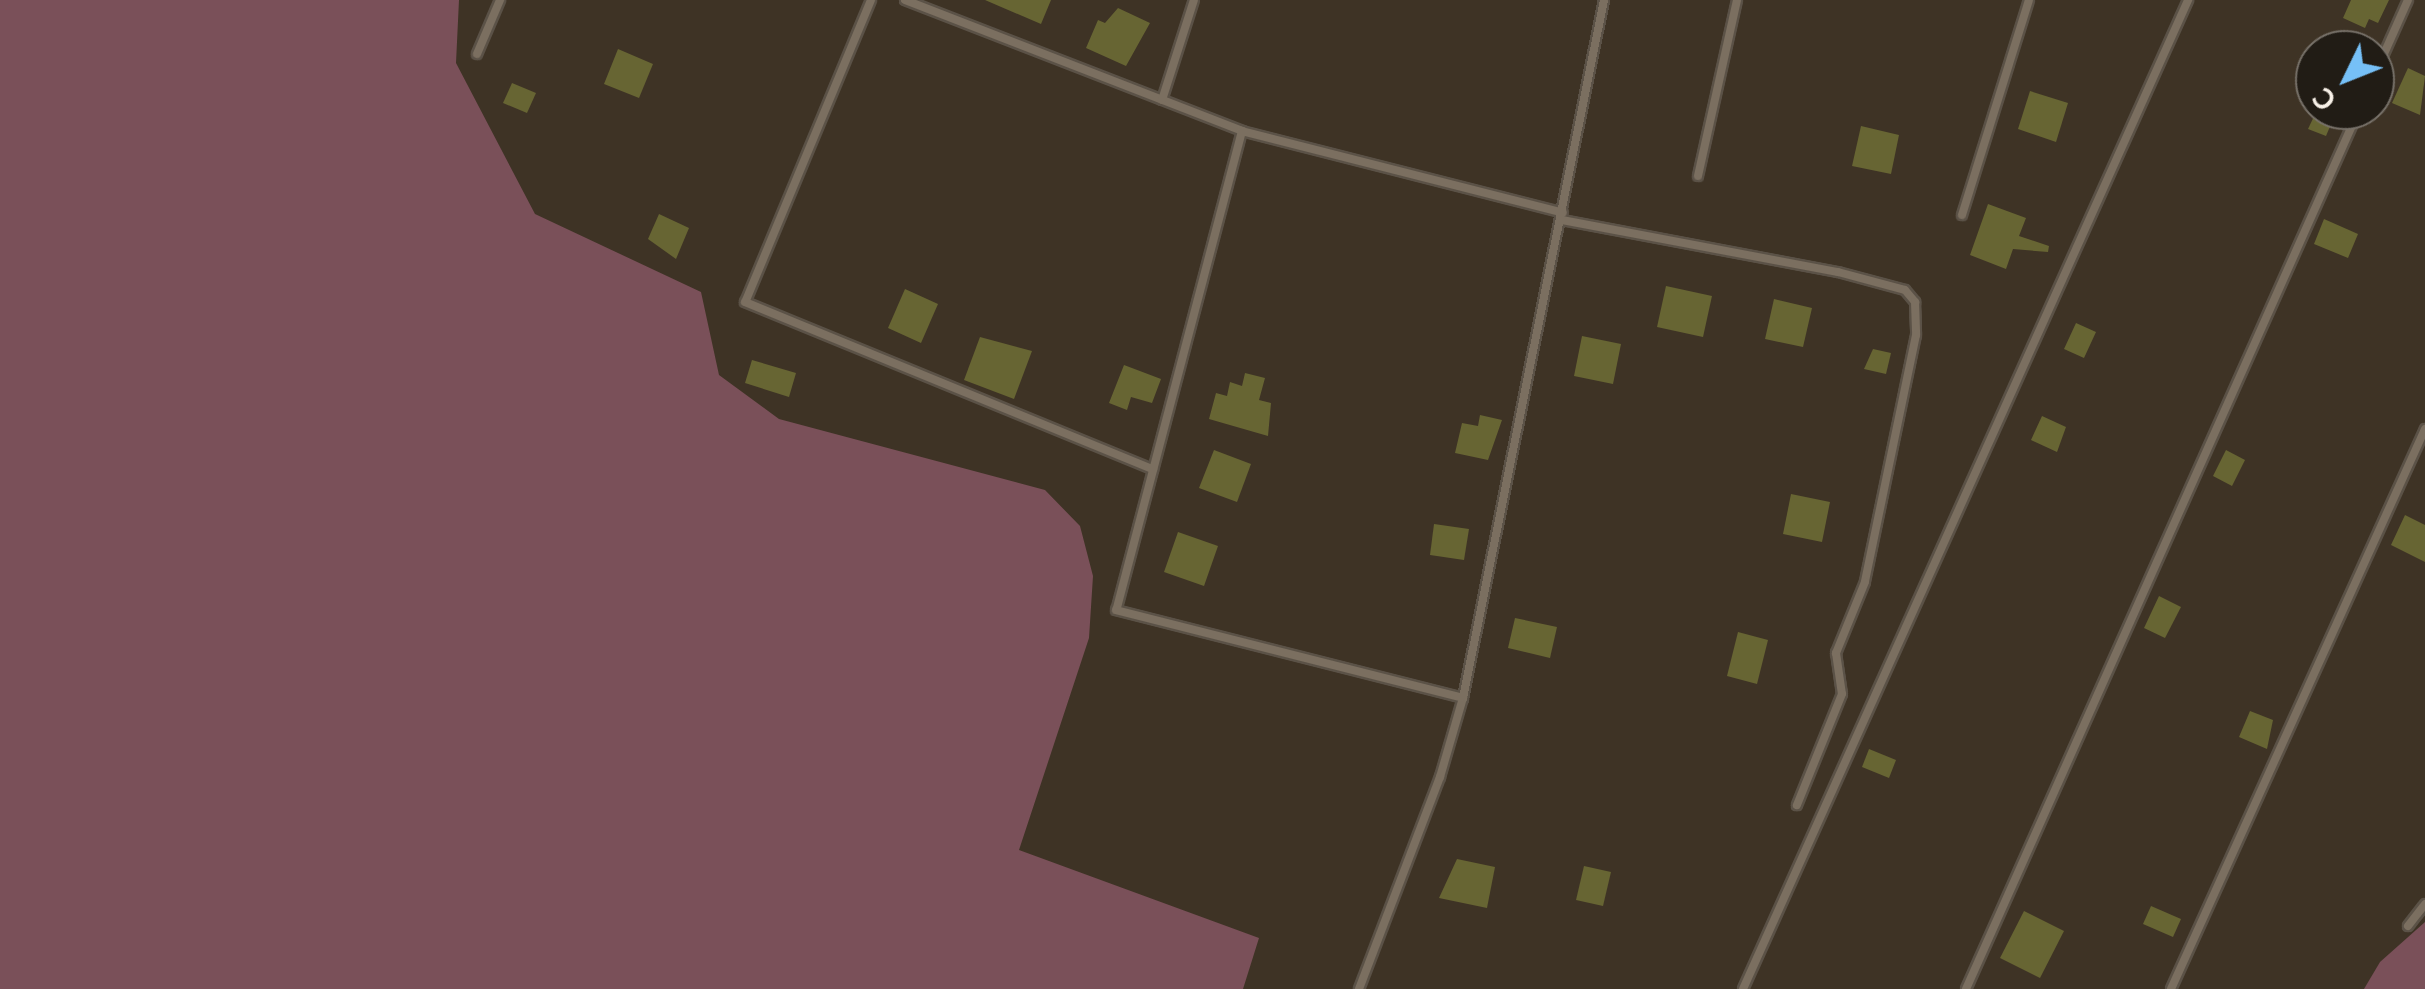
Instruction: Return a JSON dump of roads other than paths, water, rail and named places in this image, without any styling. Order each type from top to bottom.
[{"type":"lane","points":[[477,54],[500,0]]},
{"type":"lane","points":[[871,0],[744,302],[1153,469]]},
{"type":"lane","points":[[906,0],[1242,131],[1562,216],[1838,272],[1905,290],[1915,302],[1916,335],[1866,582],[1836,653],[1842,694],[1797,805]]},
{"type":"lane","points":[[1162,100],[1194,0]]},
{"type":"lane","points":[[1359,989],[1440,776],[1462,698],[1604,0]]},
{"type":"lane","points":[[1698,176],[1738,0]]},
{"type":"lane","points":[[1962,216],[2028,0]]},
{"type":"lane","points":[[1743,989],[2188,0]]},
{"type":"lane","points":[[2395,30],[2408,0]]},
{"type":"lane","points":[[1966,989],[2350,130]]},
{"type":"lane","points":[[1242,131],[1116,610],[1462,698]]},
{"type":"lane","points":[[2171,989],[2425,429]]},
{"type":"lane","points":[[2408,926],[2425,904]]}]
